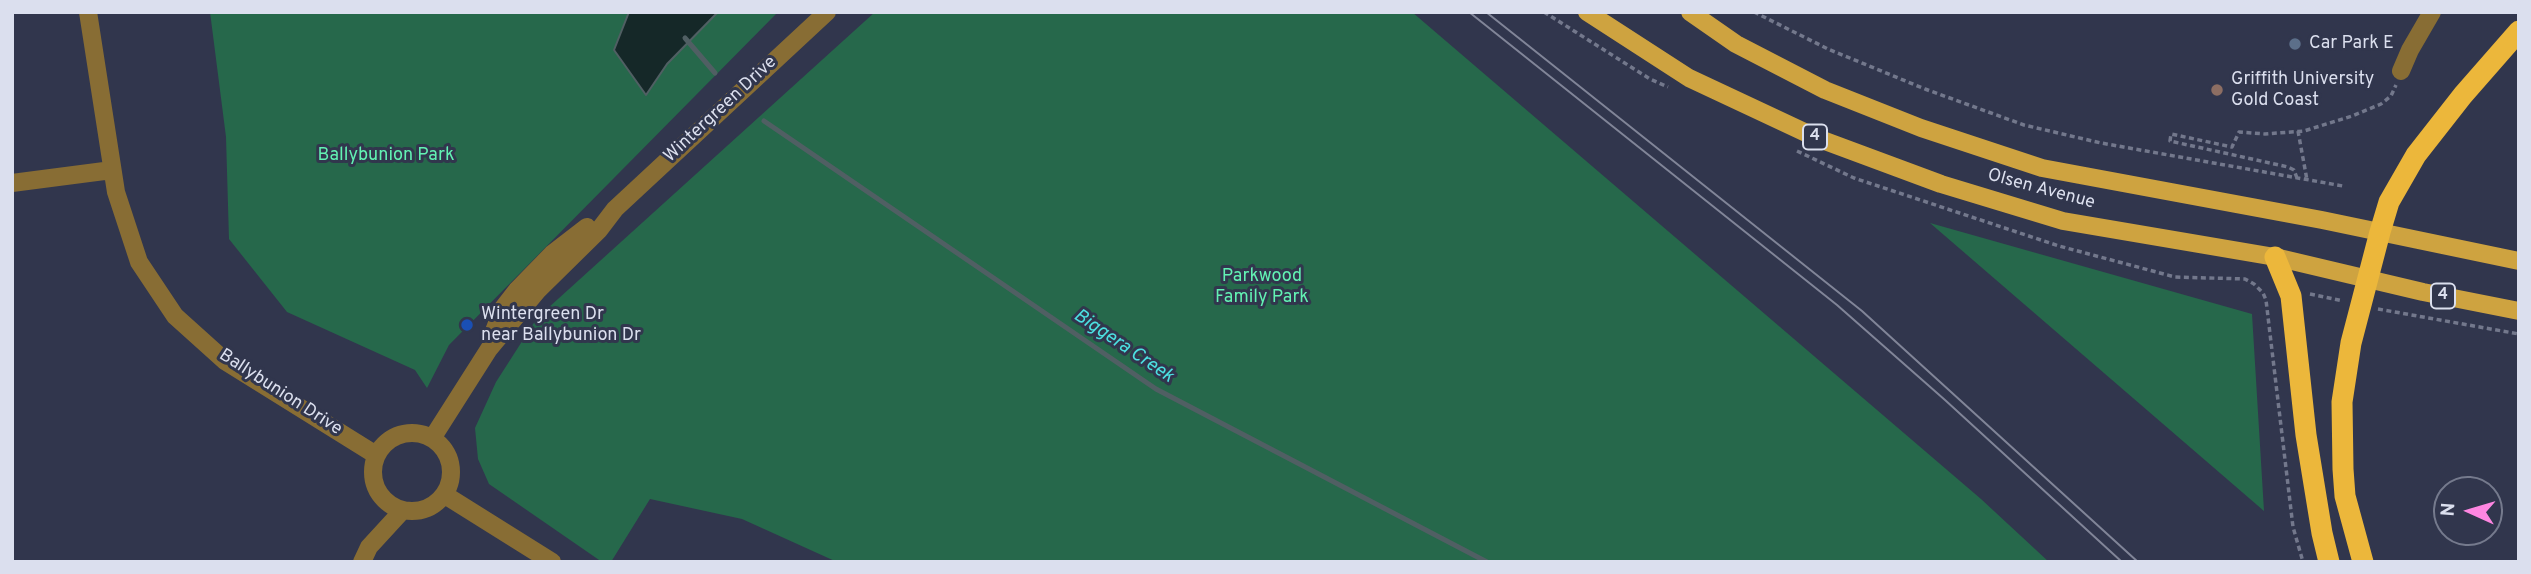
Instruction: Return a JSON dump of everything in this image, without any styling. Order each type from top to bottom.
[{"type":"highway","points":[[2362,562],[2345,496],[2341,434],[2346,373],[2360,305],[2380,232],[2389,202],[2416,155],[2463,95],[2519,31]]},
{"type":"highway","points":[[2275,257],[2291,296],[2306,435],[2329,562]]},
{"type":"main road","name":"Olsen Avenue","points":[[1587,12],[1689,78],[1818,138],[1941,184],[2063,221],[2275,257],[2519,311]]},
{"type":"main road","name":"Olsen Avenue","points":[[1690,12],[1736,44],[1825,90],[1921,128],[2042,168],[2519,261]]},
{"type":"street","name":"Ballybunion Drive","points":[[88,12],[116,192],[139,262],[175,316],[225,361],[376,455]]},
{"type":"street","name":"Wintergreen Drive","points":[[433,438],[489,349],[503,308],[517,290],[552,254],[615,209],[827,12]]},
{"type":"street","points":[[2401,71],[2432,12]]},
{"type":"street","points":[[12,183],[112,170]]},
{"type":"street","points":[[411,432],[433,438],[446,451],[451,464],[452,474],[445,495],[429,508],[416,511],[391,505],[380,494],[373,479],[376,455],[393,437],[411,432]]},
{"type":"street","points":[[445,495],[552,562]]},
{"type":"street","points":[[362,562],[369,547],[403,510]]},
{"type":"path","points":[[1754,12],[1828,48],[1925,89],[2024,125],[2101,143],[2343,186]]},
{"type":"path","points":[[2297,178],[2294,170],[2288,167],[2170,141],[2171,134],[2232,148],[2239,132],[2298,131],[2352,116],[2381,104],[2391,96],[2401,71]]},
{"type":"path","points":[[2298,131],[2307,180]]},
{"type":"path","points":[[2332,298],[2519,334]]},
{"type":"path","points":[[2266,300],[2293,527],[2303,562]]},
{"type":"green space","name":"Ballybunion Park","points":[[210,12],[778,12],[449,345],[427,388],[415,370],[287,312],[229,239],[226,137]]},
{"type":"green space","name":"Parkwood Family Park","points":[[875,12],[1412,12],[1981,499],[2049,562],[837,562],[742,519],[650,499],[611,562],[602,562],[489,484],[478,459],[475,428],[496,382],[537,318]]},
{"type":"green space","points":[[1930,223],[2252,314],[2264,511]]},
{"type":"shaded area","points":[[629,12],[718,12],[667,64],[646,95],[614,50]]},
{"type":"waterway","name":"Biggera Creek","points":[[685,38],[715,73]]},
{"type":"waterway","name":"Biggera Creek","points":[[764,121],[1156,389],[1487,562]]},
{"type":"tram line","points":[[1469,12],[1837,305],[2122,562]]},
{"type":"tram line","points":[[1486,12],[1862,311],[2138,562]]},
{"type":"place","name":"Car Park E","points":[[2295,44]]},
{"type":"place","name":"Griffith University Gold Coast","points":[[2217,90]]},
{"type":"place","name":"Wintergreen Dr near Ballybunion Dr","points":[[467,325]]}]
